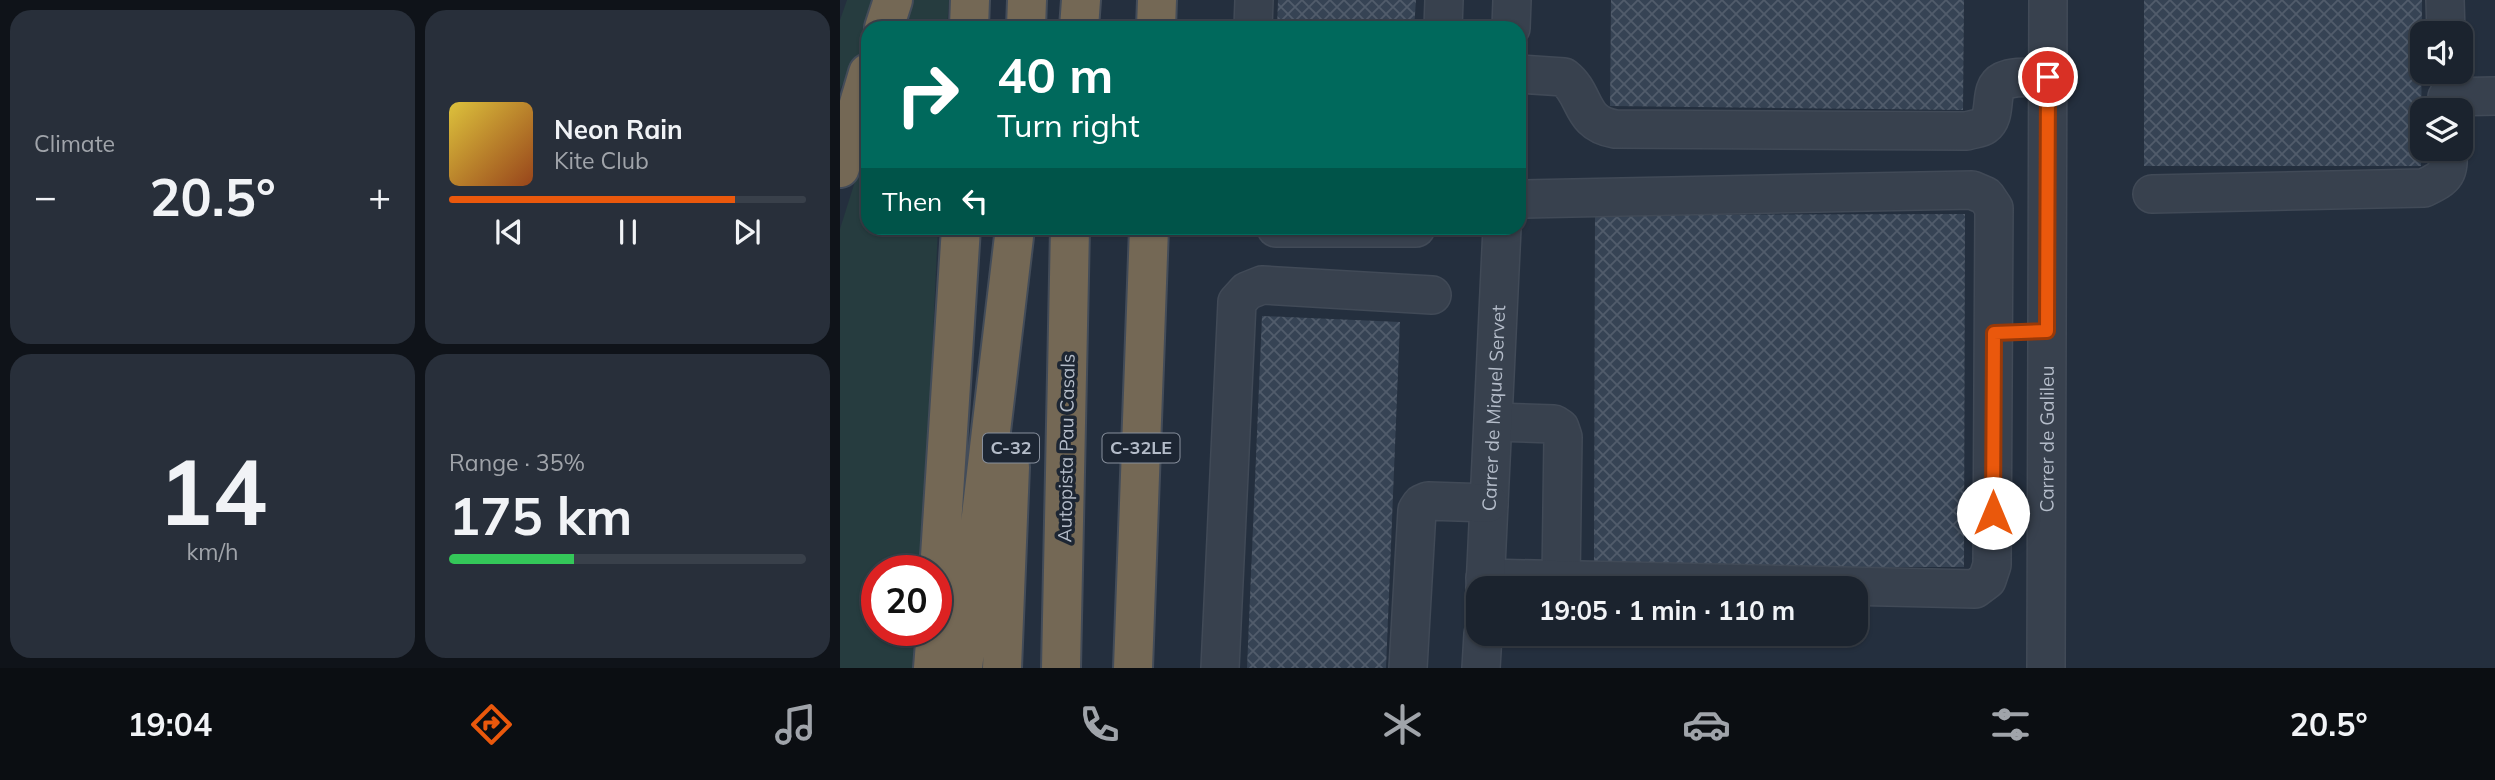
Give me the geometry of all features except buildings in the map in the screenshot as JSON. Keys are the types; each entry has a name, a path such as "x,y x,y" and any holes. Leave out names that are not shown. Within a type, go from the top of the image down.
{"highway":[{"path":"886,21 893,0"},
{"path":"969,21 970,0"},
{"path":"1026,21 1027,0"},
{"path":"1079,21 1080,0"},
{"path":"1156,21 1157,0"},
{"path":"840,168 861,97"},
{"path":"940,555 961,235"},
{"path":"963,668 1016,235"},
{"name":"C-32","path":"1002,668 1017,235"},
{"name":"Autopista Pau Casals","path":"1061,668 1070,235"},
{"name":"C-32LE","path":"1133,668 1149,235"},
{"path":"933,668 935,646"}],"street":[{"path":"1253,21 1254,0"},
{"path":"1443,21 1444,0"},
{"path":"1511,21 1512,0"},
{"name":"Carrer de Galileu","path":"2046,668 2048,0"},
{"path":"2445,0 2446,21"},
{"path":"1526,74 1564,77 1594,121 1603,127 1615,129 1968,131 1983,126 1991,116 1996,88 2002,81 2048,77"},
{"path":"2447,93 2495,96"},
{"path":"2152,194 2424,188 2440,180 2449,169 2449,161"},
{"path":"1526,199 1972,190 1986,196 1994,208 1993,565 1987,580 1975,589 1868,587"},
{"name":"Carrer de Miquel Servet","path":"1485,576 1502,235"},
{"path":"1220,668 1237,302 1247,291 1262,285 1432,296"},
{"path":"1994,333 2047,331"},
{"path":"1493,422 1554,424 1560,428 1563,437 1561,576"},
{"path":"1408,668 1417,510 1421,504 1428,501 1489,503"},
{"path":"1481,668 1482,646"}],"green space":[{"path":"847,0 876,0 870,21 861,21 860,54 840,89 840,20"},
{"path":"912,0 949,0 948,21 905,21"},
{"path":"861,162 861,235 938,235 923,555 861,555 861,646 919,646 918,668 840,668 840,229"}],"route":[{"path":"1993,513 1994,333 2047,331 2048,77"}]}
